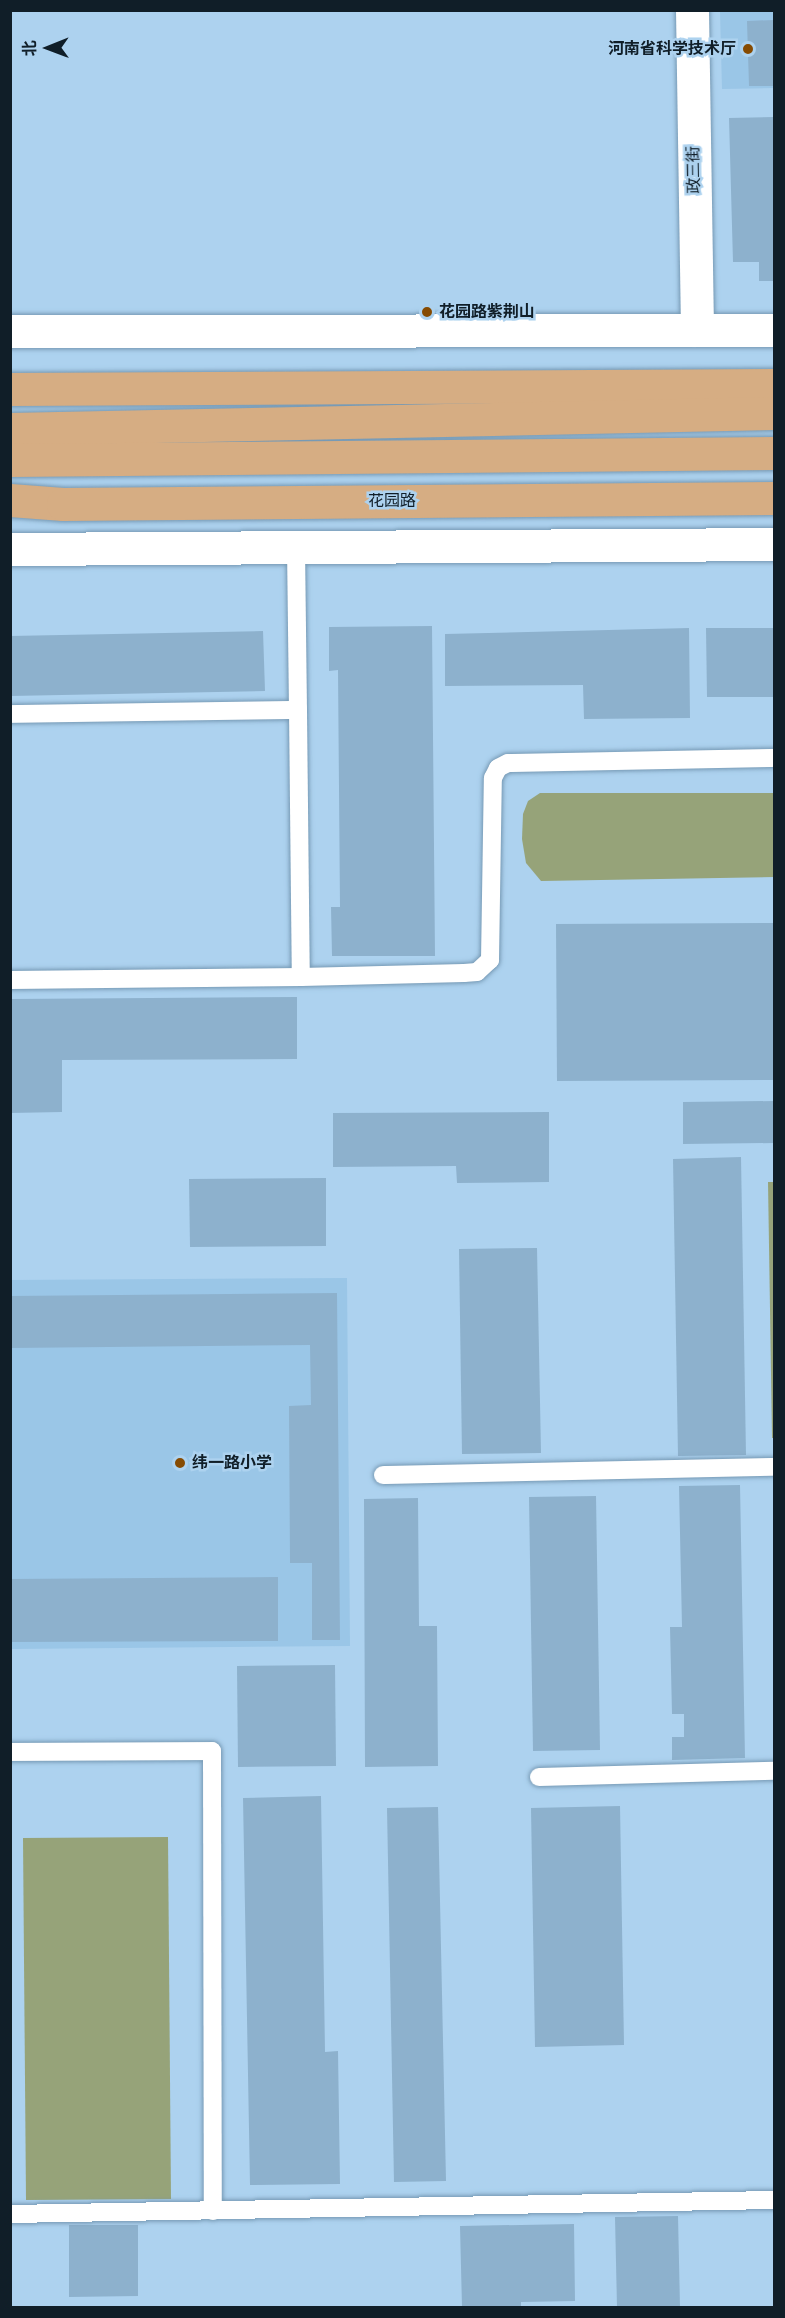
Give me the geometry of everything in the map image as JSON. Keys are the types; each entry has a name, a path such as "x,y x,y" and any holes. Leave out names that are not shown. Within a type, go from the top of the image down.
{"main road":[{"path":"10,389 774,385"},
{"path":"10,429 774,413"},
{"path":"10,460 774,453"},
{"name":"花园路","path":"10,500 63,504 774,498"}],"street":[{"name":"政三街","path":"692,10 697,330"},
{"path":"10,332 774,330"},
{"path":"10,549 774,544"}],"lane":[{"path":"296,547 301,977"},
{"path":"10,714 298,710"},
{"path":"10,980 301,977 477,972 490,960 493,778 498,768 508,763 774,758"},
{"path":"383,1475 774,1467"},
{"path":"10,1752 212,1751 213,2211"},
{"path":"539,1777 774,1771"},
{"path":"10,2214 774,2200"}],"shaded area":[{"name":"河南省科学技术厅","path":"720,11 774,11 774,88 722,89"},
{"name":"纬一路小学","path":"347,1278 350,1646 11,1649 10,1280"}],"green space":[{"path":"540,793 774,793 774,877 541,881 526,863 522,839 523,814 528,801"},
{"path":"768,1182 774,1182 774,1438 772,1438"},
{"path":"168,1837 171,2199 26,2200 23,1838"}],"building":[{"path":"774,20 774,86 749,86 747,21"},
{"path":"774,117 774,281 759,281 759,262 733,262 729,118"},
{"path":"432,626 435,956 332,956 331,907 340,907 338,670 329,671 329,627"},
{"path":"689,628 690,718 584,719 583,685 445,686 445,634"},
{"path":"706,628 774,628 774,697 707,697"},
{"path":"263,631 265,691 10,696 10,636"},
{"path":"774,923 774,1080 557,1081 556,924"},
{"path":"297,997 297,1059 62,1060 62,1112 10,1113 10,999"},
{"path":"774,1101 774,1143 683,1144 683,1102"},
{"path":"549,1112 549,1182 457,1183 456,1166 333,1167 333,1113"},
{"path":"741,1157 746,1455 678,1456 673,1159"},
{"path":"326,1178 326,1246 190,1247 189,1179"},
{"path":"537,1248 541,1453 462,1454 459,1249"},
{"path":"337,1293 340,1640 312,1640 312,1563 290,1563 289,1406 311,1405 310,1345 10,1348 10,1296"},
{"path":"740,1485 745,1758 672,1760 672,1737 684,1737 684,1714 672,1714 670,1627 682,1627 679,1486"},
{"path":"596,1496 600,1750 533,1751 529,1497"},
{"path":"418,1498 419,1626 437,1626 438,1766 365,1767 364,1499"},
{"path":"278,1577 278,1641 10,1642 10,1579"},
{"path":"335,1665 336,1766 238,1767 237,1666"},
{"path":"321,1796 325,2052 338,2051 340,2184 250,2185 243,1798"},
{"path":"620,1806 624,2045 535,2047 531,1808"},
{"path":"438,1807 446,2181 394,2182 387,1808"},
{"path":"678,2216 680,2307 617,2307 615,2217"},
{"path":"574,2224 575,2301 521,2302 521,2307 462,2307 460,2226"},
{"path":"69,2225 138,2225 138,2296 69,2297"}],"place":[{"name":"河南省科学技术厅","path":"748,49"},
{"name":"花园路紫荆山","path":"427,312"},
{"name":"纬一路小学","path":"180,1463"}]}
